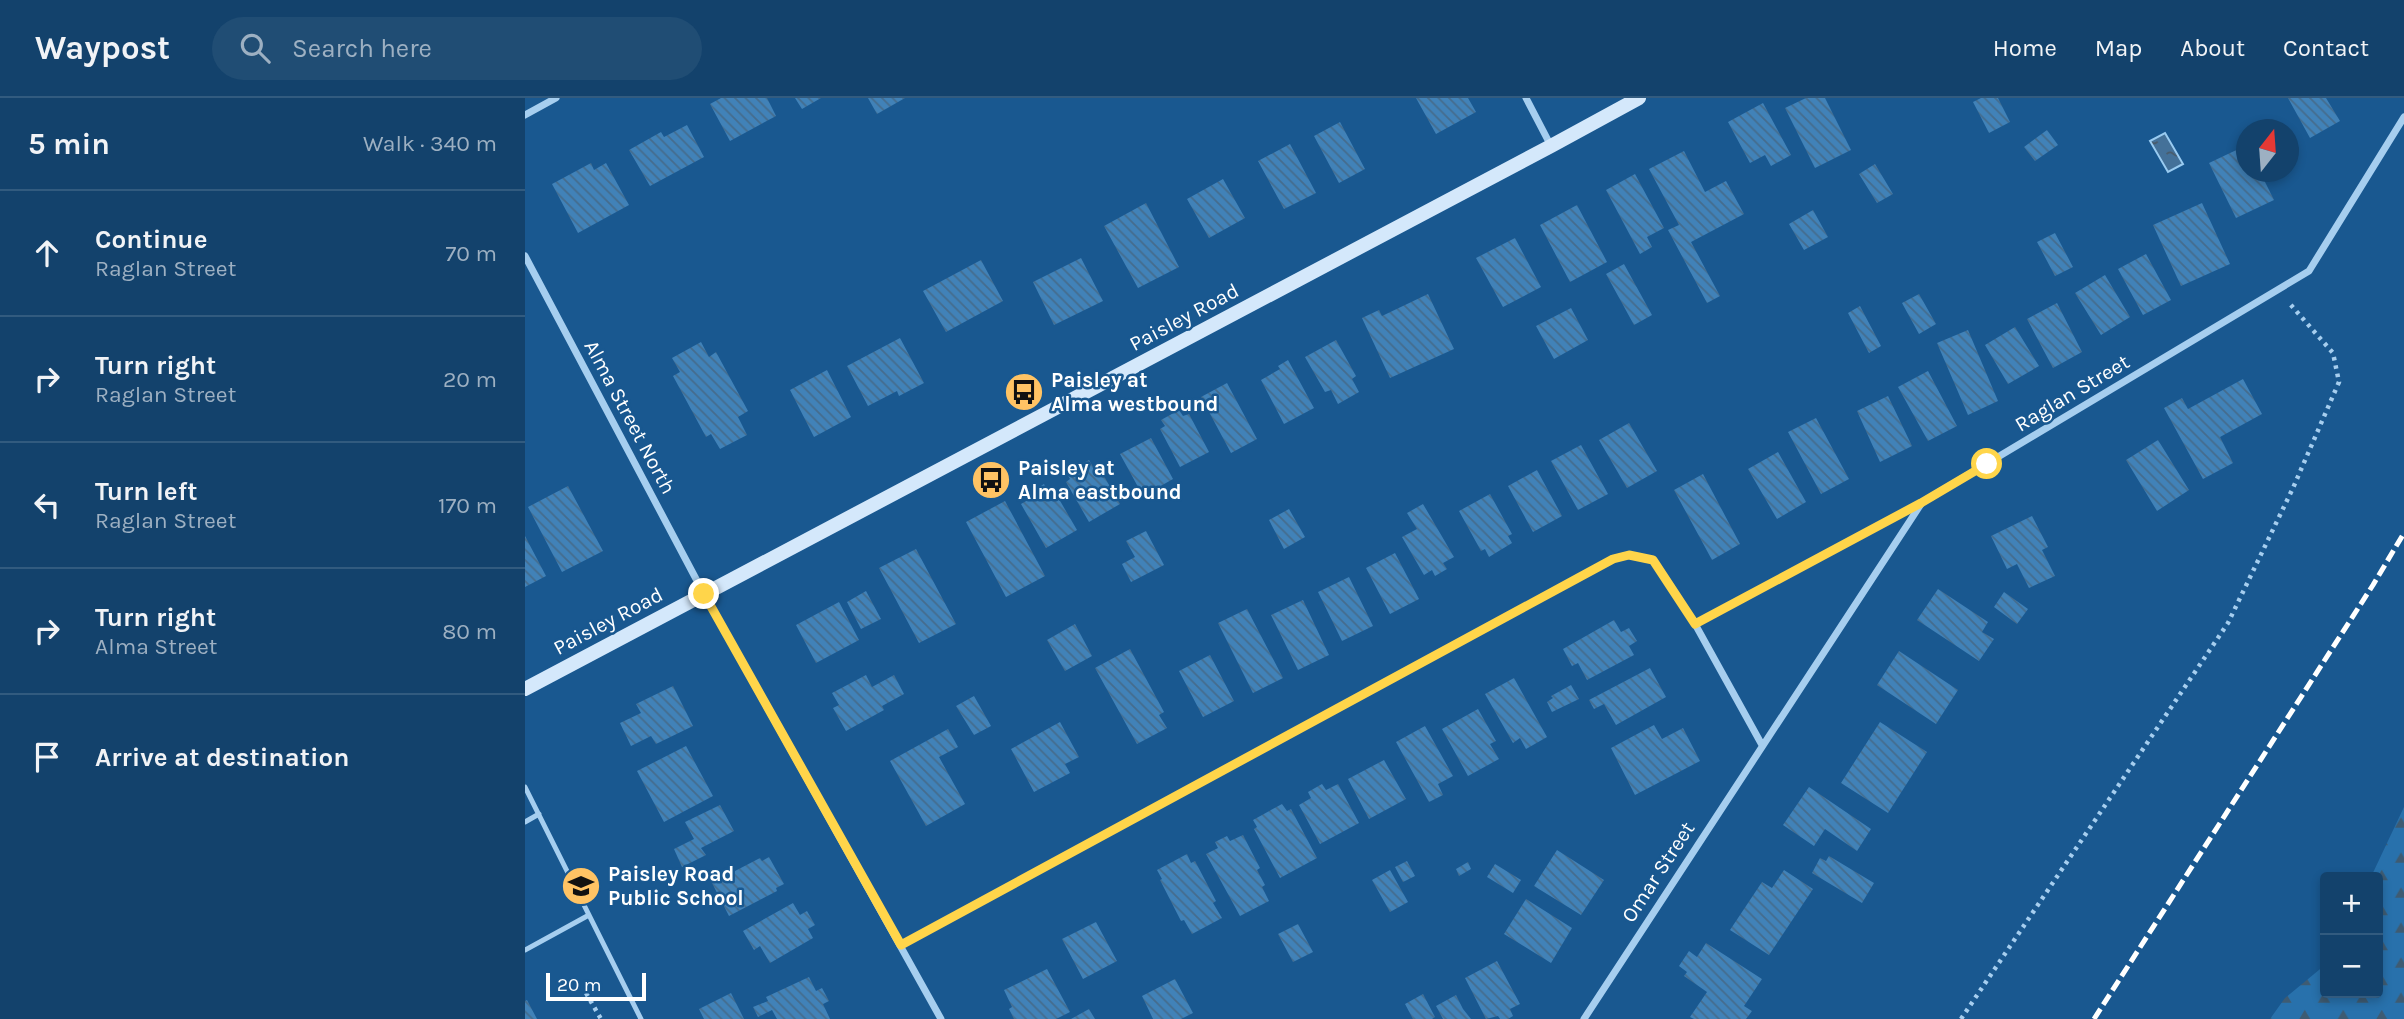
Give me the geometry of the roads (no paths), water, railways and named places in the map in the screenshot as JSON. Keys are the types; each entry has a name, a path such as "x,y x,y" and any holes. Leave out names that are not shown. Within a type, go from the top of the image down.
{"main road":[{"name":"Paisley Road","path":"525,688 1639,98"}],"street":[{"path":"525,115 556,98"},
{"path":"1526,98 1551,146"},
{"name":"Raglan Street","path":"1695,624 1921,503 2309,271 2404,117"},
{"name":"Alma Street North","path":"525,256 704,594 941,1019"},
{"name":"Omar Street","path":"1584,1019 1921,503"},
{"path":"901,945 1613,559 1629,555 1653,560 1695,624 1762,745"}],"lane":[{"path":"525,786 641,1019"},
{"path":"525,822 539,814"},
{"path":"525,950 589,915"}],"water":[{"path":"2165,133 2183,164 2168,172 2150,141"}],"railway":[{"path":"2094,1019 2404,533"}],"place":[{"name":"Paisley at Alma westbound","path":"1024,392"},
{"name":"Paisley at Alma eastbound","path":"991,480"},
{"name":"Paisley Road Public School","path":"581,886"}]}
